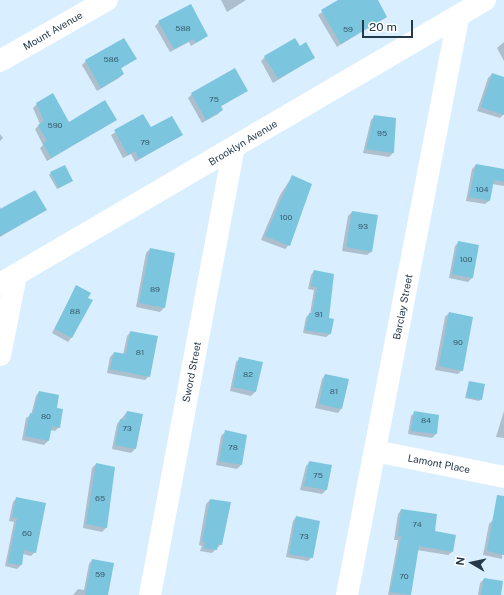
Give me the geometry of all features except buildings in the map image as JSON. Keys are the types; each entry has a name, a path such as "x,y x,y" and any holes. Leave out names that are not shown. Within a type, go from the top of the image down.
{"street":[{"name":"Mount Avenue","path":"0,61 107,0"},
{"name":"Brooklyn Avenue","path":"8,279 458,18 486,0"},
{"name":"Barclay Street","path":"347,595 458,18"},
{"name":"Sword Street","path":"150,595 234,148"},
{"path":"0,355 8,279"},
{"name":"Lamont Place","path":"374,451 504,477"}]}
